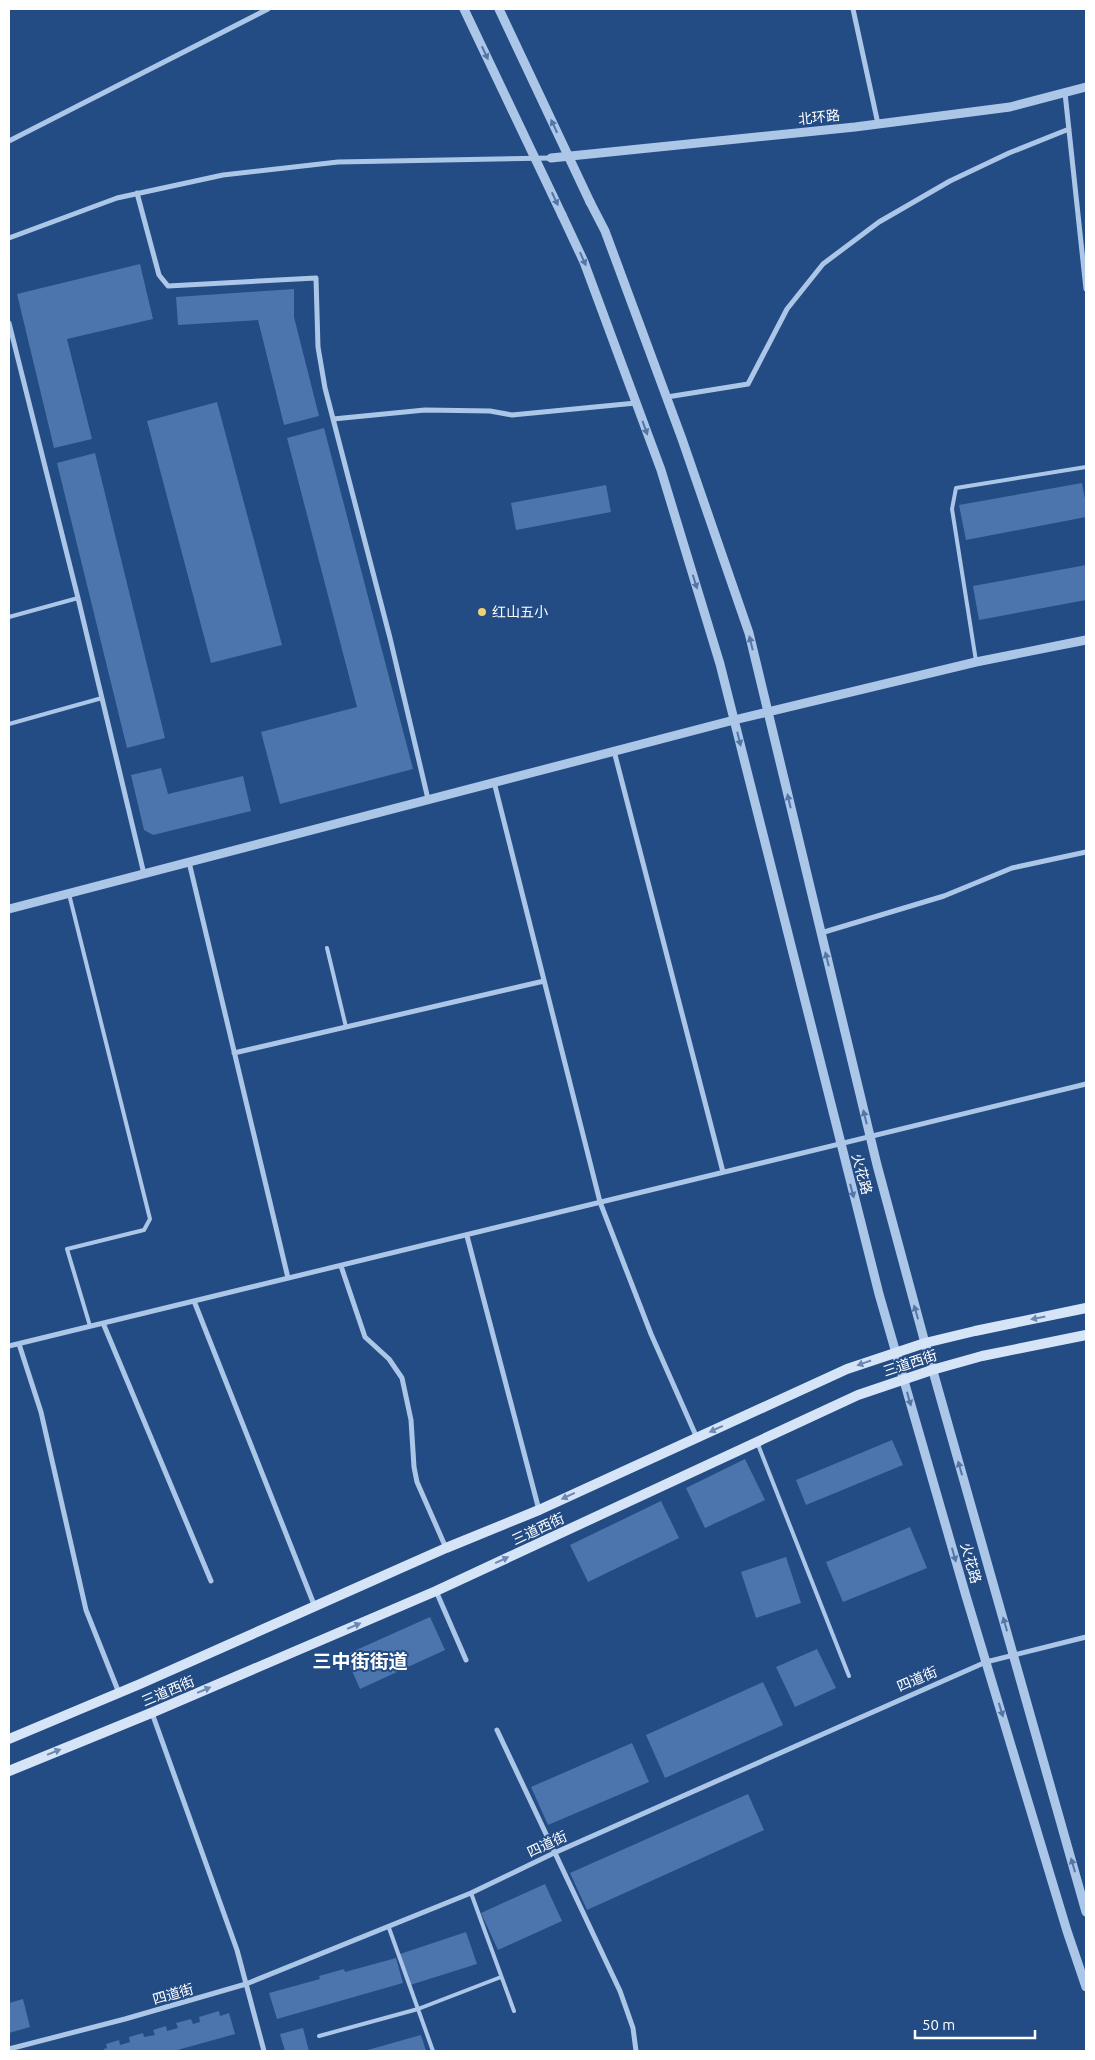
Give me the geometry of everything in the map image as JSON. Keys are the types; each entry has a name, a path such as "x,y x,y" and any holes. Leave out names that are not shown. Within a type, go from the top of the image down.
{"main road":[{"path":"9,1739 119,1693 446,1548 539,1510 847,1369 924,1343 1086,1308"},
{"name":"三道西街","path":"9,1770 152,1713 436,1591 858,1395 903,1379 982,1356 1086,1335"}],"street":[{"path":"9,141 268,9"},
{"name":"火花路","path":"464,9 584,262 664,479 720,664 840,1144 895,1352 986,1662 1067,1931 1086,1987"},
{"path":"498,9 605,231 749,633 870,1137 924,1343 1086,1912"},
{"path":"853,9 878,124"},
{"name":"北环路","path":"552,158 878,124 1010,107 1086,87"},
{"path":"1065,94 1086,289"},
{"path":"666,397 748,384 787,309 823,264 879,222 950,181 1010,153 1069,129"},
{"path":"9,238 117,198 222,175 338,162 552,158"},
{"path":"137,193 159,275 168,286 316,278 318,347 325,388 390,638 428,799"},
{"path":"9,323 78,598 144,874"},
{"path":"333,419 425,410 490,411 512,416 636,403"},
{"path":"9,909 734,720 976,662 1086,640"},
{"path":"614,751 723,1172"},
{"path":"494,782 600,1202 651,1334 697,1438"},
{"path":"821,933 944,896 1012,868 1086,852"},
{"path":"189,862 288,1278"},
{"path":"234,1053 544,981"},
{"path":"9,1346 1086,1084"},
{"path":"467,1236 539,1510"},
{"path":"341,1266 365,1336 389,1358 402,1378 411,1420 414,1467 417,1482 446,1548"},
{"path":"194,1301 315,1607"},
{"path":"103,1323 211,1581"},
{"path":"19,1344 41,1412 86,1610 119,1693"},
{"path":"436,1591 466,1660"},
{"name":"四道街","path":"9,2049 125,2020 246,1984 389,1928 471,1893 554,1853 986,1662 1086,1637"},
{"path":"152,1713 236,1950 264,2051"},
{"path":"497,1730 620,1991 633,2028 636,2051"}],"lane":[{"path":"976,662 952,509 956,488 1086,467"},
{"path":"9,617 78,598"},
{"path":"9,724 102,698"},
{"path":"69,894 150,1219 144,1230 67,1249 90,1326"},
{"path":"328,948 346,1027"},
{"path":"757,1442 849,1676"},
{"path":"471,1893 514,2011"},
{"path":"389,1928 433,2051"},
{"path":"319,2036 418,2009 501,1977"}],"building":[{"path":"140,264 153,319 67,339 92,439 54,448 17,294"},
{"path":"294,289 294,317 319,416 284,425 258,320 178,325 176,297"},
{"path":"217,402 282,645 211,663 147,421"},
{"path":"324,428 413,769 280,804 261,732 357,707 287,438"},
{"path":"95,453 165,738 127,748 57,463"},
{"path":"1082,483 1086,504 1086,517 966,540 959,505"},
{"path":"606,485 611,512 516,530 511,503"},
{"path":"1086,565 1086,600 979,620 973,586"},
{"path":"161,768 168,794 243,776 251,811 153,835 144,830 131,775"},
{"path":"892,1440 903,1465 806,1505 796,1480"},
{"path":"745,1459 765,1500 705,1528 686,1488"},
{"path":"661,1501 679,1538 588,1582 570,1545"},
{"path":"910,1527 927,1568 843,1602 826,1562"},
{"path":"786,1557 801,1603 756,1618 741,1572"},
{"path":"430,1617 445,1650 360,1689 345,1655"},
{"path":"817,1649 836,1688 795,1707 776,1667"},
{"path":"763,1682 783,1725 665,1778 646,1735"},
{"path":"632,1743 649,1782 548,1825 531,1787"},
{"path":"748,1794 764,1830 587,1910 570,1873"},
{"path":"545,1884 562,1921 498,1950 481,1913"},
{"path":"466,1932 477,1964 410,1985 400,1954"},
{"path":"396,1958 403,1983 277,2019 269,1993 320,1979 319,1976 344,1969 345,1972"},
{"path":"23,1999 30,2027 9,2033 9,2003"},
{"path":"219,2011 220,2016 229,2013 235,2034 174,2051 104,2051 107,2048 106,2044 119,2040 120,2045 130,2042 129,2037 143,2033 144,2037 155,2035 153,2030 166,2026 167,2031 178,2028 176,2023 191,2019 193,2024 200,2022 199,2017"},
{"path":"303,2028 309,2051 285,2051 280,2034"},
{"path":"421,2035 426,2051 364,2051"}],"place":[{"name":"红山五小","path":"482,612"}],"district":[{"name":"三中街街道","path":"360,1661"}]}
